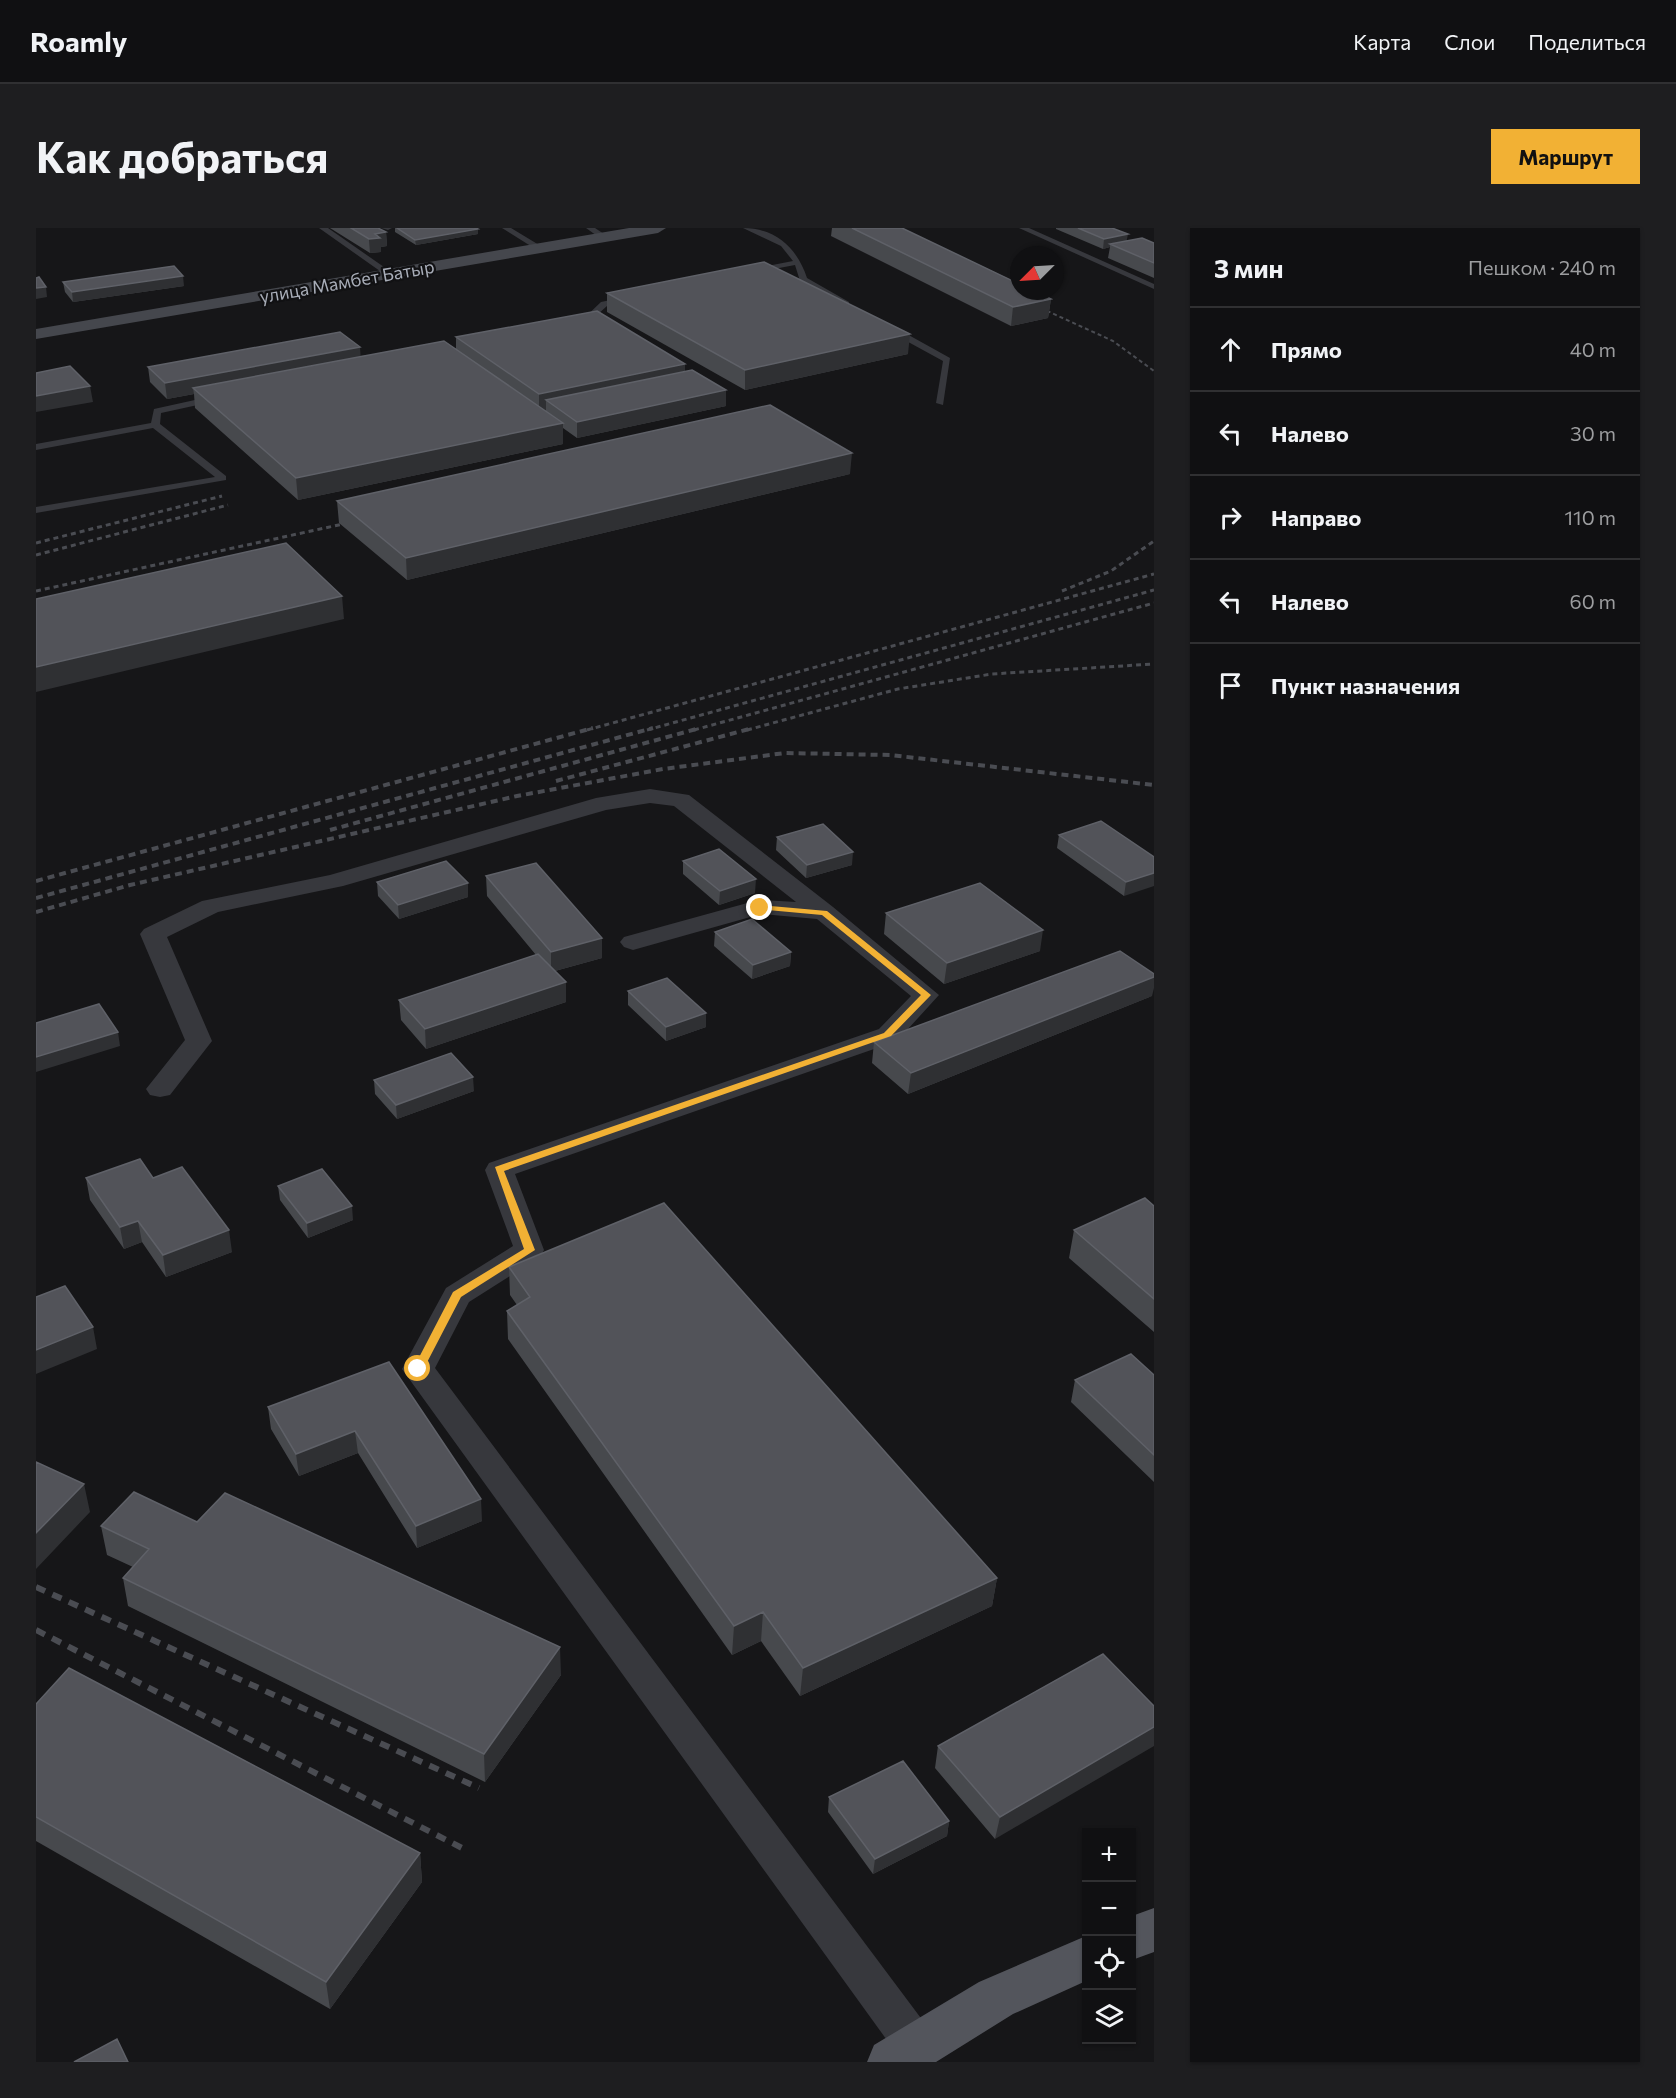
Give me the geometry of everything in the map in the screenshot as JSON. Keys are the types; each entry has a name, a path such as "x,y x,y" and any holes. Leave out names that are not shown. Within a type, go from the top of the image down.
{"main road":[{"name":"улица Мамбет Батыр","path":"36,334 540,248 596,232 658,228"},
{"path":"1136,1937 1154,1929"},
{"path":"904,2054 996,1998 1082,1960"}],"street":[{"path":"160,1089 199,1041 153,934 211,906 334,881 604,803 650,796 681,800 926,995 888,1035 499,1170 529,1250 456,1294 418,1369 904,2054"},
{"path":"633,942 760,908 824,912"}],"lane":[{"path":"323,228 390,274"},
{"path":"506,228 540,248"},
{"path":"747,228 787,245 799,262 803,279 855,308"},
{"path":"1023,228 1154,287"},
{"path":"741,274 799,262"},
{"path":"572,326 584,323 604,304 638,296"},
{"path":"886,326 947,360 940,403"},
{"path":"155,425 157,411 226,397"},
{"path":"36,447 155,425 223,478 36,510"}],"building":[{"path":"351,228 378,228 386,232 375,234 380,238 369,239"},
{"path":"397,228 476,228 478,229 415,240"},
{"path":"852,228 902,228 1010,280 1010,300 1046,300 1013,307"},
{"path":"1078,228 1112,228 1128,234 1104,239"},
{"path":"1142,238 1154,243 1154,263 1110,244"},
{"path":"764,262 910,334 745,370 607,293"},
{"path":"174,266 183,276 72,292 63,282"},
{"path":"39,277 46,287 36,288 36,278"},
{"path":"597,311 685,364 539,394 456,337"},
{"path":"340,332 360,347 165,383 148,367"},
{"path":"444,341 563,423 296,478 193,388"},
{"path":"70,366 90,386 36,396 36,373"},
{"path":"692,370 726,390 577,422 546,400"},
{"path":"770,405 852,453 406,558 337,501"},
{"path":"286,543 342,596 36,667 36,599"},
{"path":"1101,821 1154,857 1154,873 1126,882 1059,835"},
{"path":"823,824 853,852 807,865 777,837"},
{"path":"719,849 756,879 720,891 683,861"},
{"path":"446,861 468,883 398,905 377,882"},
{"path":"536,863 602,938 551,952 486,876"},
{"path":"980,883 1043,930 947,963 886,913"},
{"path":"752,919 791,952 753,965 715,932"},
{"path":"1120,951 1154,974 1154,977 911,1073 874,1042"},
{"path":"538,954 566,982 425,1029 399,1000"},
{"path":"667,978 706,1013 666,1027 628,991"},
{"path":"99,1004 118,1032 36,1057 36,1023"},
{"path":"451,1053 473,1077 396,1105 374,1080"},
{"path":"140,1159 153,1178 182,1167 229,1230 163,1255 138,1221 120,1227 86,1178"},
{"path":"322,1169 352,1206 307,1223 278,1186"},
{"path":"1145,1198 1154,1206 1154,1299 1074,1230"},
{"path":"664,1203 997,1578 803,1668 763,1612 734,1626 507,1311 530,1297 509,1267"},
{"path":"65,1286 93,1327 36,1350 36,1297"},
{"path":"1131,1354 1154,1375 1154,1455 1075,1380"},
{"path":"389,1362 481,1499 416,1526 355,1431 296,1454 268,1407"},
{"path":"36,1462 84,1484 36,1533"},
{"path":"134,1492 197,1522 225,1493 560,1647 484,1754 123,1578 149,1549 101,1526"},
{"path":"1103,1654 1154,1706 1154,1727 1000,1817 938,1746"},
{"path":"69,1668 420,1853 326,1982 36,1817 36,1704"},
{"path":"903,1761 949,1821 875,1859 829,1797"},
{"path":"117,2039 128,2062 74,2062"}],"railway":[{"path":"1034,305 1113,341 1154,371"},
{"path":"36,543 222,496"},
{"path":"36,555 228,505"},
{"path":"36,591 357,521"},
{"path":"1062,591 1111,571 1154,541"},
{"path":"587,730 1154,574"},
{"path":"647,730 1154,590"},
{"path":"694,730 1154,603"},
{"path":"747,730 898,689 992,674 1154,664"},
{"path":"36,881 593,728"},
{"path":"36,898 653,728"},
{"path":"330,830 700,728"},
{"path":"556,781 753,728"},
{"path":"36,912 130,885 517,796 663,769 785,753 890,755 1154,785"},
{"path":"36,1587 479,1788"},
{"path":"36,1630 462,1848"}],"route":[{"path":"418,1369 456,1294 529,1250 499,1170 888,1035 926,995 824,912 760,908"}]}
